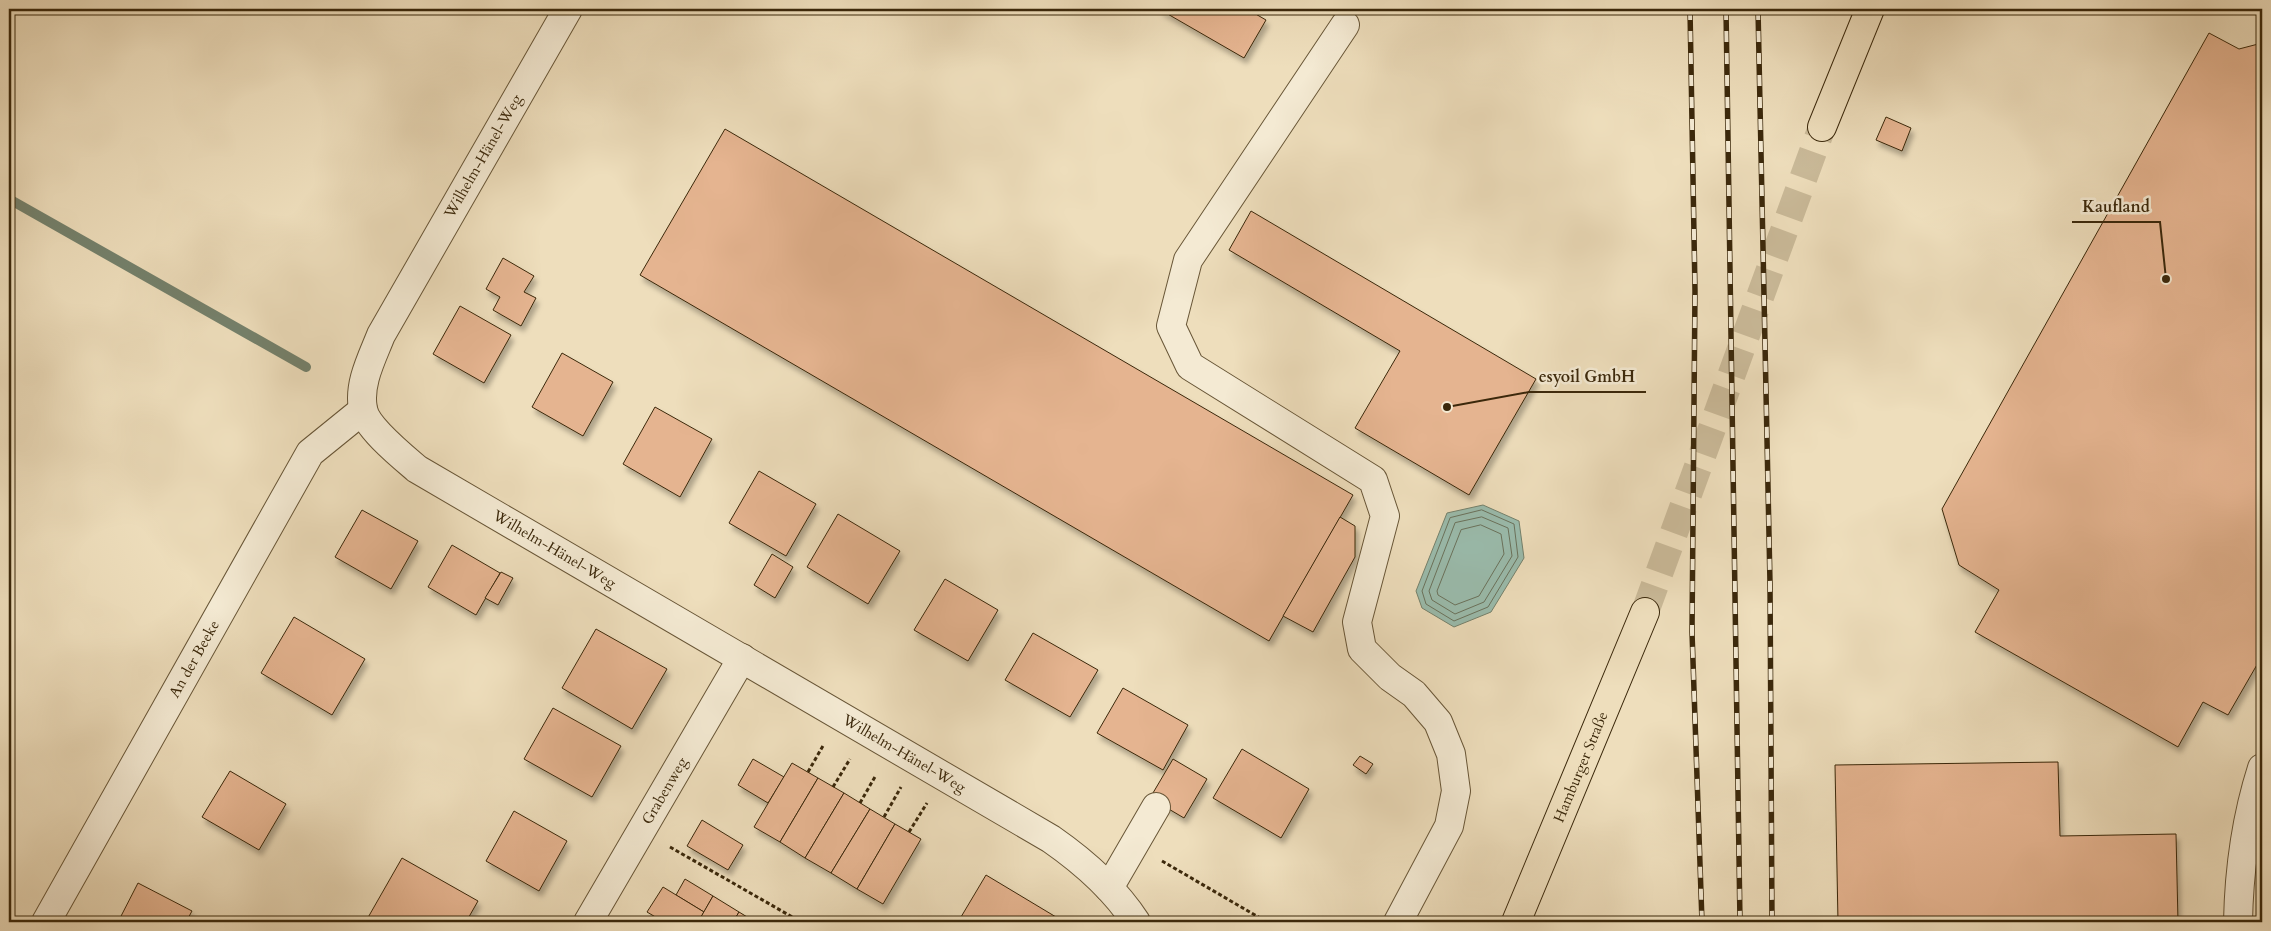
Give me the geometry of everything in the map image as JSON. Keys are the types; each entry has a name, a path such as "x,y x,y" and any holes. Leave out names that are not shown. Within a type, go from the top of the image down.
{"main road":[{"path":"1822,127 1870,9"},
{"name":"Hamburger Straße","path":"1516,922 1645,612"}],"street":[{"name":"Wilhelm-Hänel-Weg","path":"568,9 381,335 365,377 363,410 385,442 417,469 1051,839 1080,859 1109,888 1136,922"},
{"path":"1345,25 1188,260 1171,326 1190,366 1373,480 1385,516 1357,622 1362,649 1390,677 1414,694 1438,722 1451,754 1456,791 1449,826 1398,922"},
{"name":"An der Beeke","path":"46,922 310,453 363,410"},
{"name":"Grabenweg","path":"588,922 742,658"},
{"path":"2238,922 2247,826 2262,768"},
{"path":"1109,888 1156,807"}],"path":[{"path":"642,830 800,922"},
{"path":"1134,844 1267,922"}],"water":[{"path":"1483,505 1519,521 1524,558 1491,612 1454,627 1422,608 1416,591 1447,513"}],"building":[{"path":"1159,9 1247,9 1266,20 1244,58"},
{"path":"2209,33 2239,49 2262,43 2262,656 2228,715 2203,702 2178,747 1975,632 1999,590 1959,565 1942,509"},
{"path":"1886,117 1911,128 1902,151 1876,140"},
{"path":"725,129 1353,495 1269,641 640,275"},
{"path":"1251,211 1536,379 1469,495 1355,428 1400,351 1229,250"},
{"path":"503,258 534,276 524,292 536,298 521,326 493,310 500,297 486,289"},
{"path":"460,306 511,335 484,383 433,354"},
{"path":"562,353 613,382 583,436 532,407"},
{"path":"655,407 712,439 680,497 623,464"},
{"path":"759,471 816,504 786,556 729,523"},
{"path":"362,510 418,541 391,589 335,557"},
{"path":"838,514 900,551 868,604 807,567"},
{"path":"1340,517 1355,526 1355,557 1313,632 1283,616"},
{"path":"452,545 500,573 476,615 428,587"},
{"path":"772,554 793,567 775,598 754,585"},
{"path":"501,572 513,578 498,605 485,598"},
{"path":"945,579 998,610 968,661 914,630"},
{"path":"294,617 365,659 332,715 261,673"},
{"path":"596,629 667,669 632,729 562,688"},
{"path":"1033,633 1098,670 1070,717 1005,680"},
{"path":"1123,688 1188,725 1163,770 1097,733"},
{"path":"553,708 621,746 592,797 524,759"},
{"path":"1242,749 1309,789 1281,838 1213,798"},
{"path":"1360,756 1373,764 1366,774 1353,765"},
{"path":"753,759 784,777 768,803 738,785"},
{"path":"1173,759 1207,779 1184,818 1150,798"},
{"path":"2058,762 2060,836 2176,834 2178,922 1838,922 1835,765"},
{"path":"792,763 818,778 780,842 754,827"},
{"path":"230,771 286,804 259,850 202,817"},
{"path":"818,778 844,793 805,858 780,842"},
{"path":"844,793 870,809 831,873 805,858"},
{"path":"870,809 895,824 857,889 831,873"},
{"path":"514,811 567,841 539,891 486,861"},
{"path":"702,820 743,845 728,870 687,846"},
{"path":"895,824 921,839 883,904 857,889"},
{"path":"402,858 478,901 466,922 366,921"},
{"path":"986,875 1056,917 1053,922 958,922"},
{"path":"685,879 713,896 704,912 676,895"},
{"path":"138,883 192,911 186,922 118,922"},
{"path":"663,887 704,912 698,922 664,922 647,912"},
{"path":"713,896 739,912 733,922 698,922"},
{"path":"739,912 752,920 757,922 733,922"}],"waterway":[{"path":"9,199 306,367"}],"tunnel":[{"path":"1645,612 1822,127"}],"railway":[{"path":"1690,9 1695,291 1692,632 1702,922"},
{"path":"1726,9 1740,922"},
{"path":"1758,9 1770,583 1772,922"}],"place":[{"name":"Kaufland","path":"2166,279"},
{"name":"esyoil GmbH","path":"1447,407"}]}
